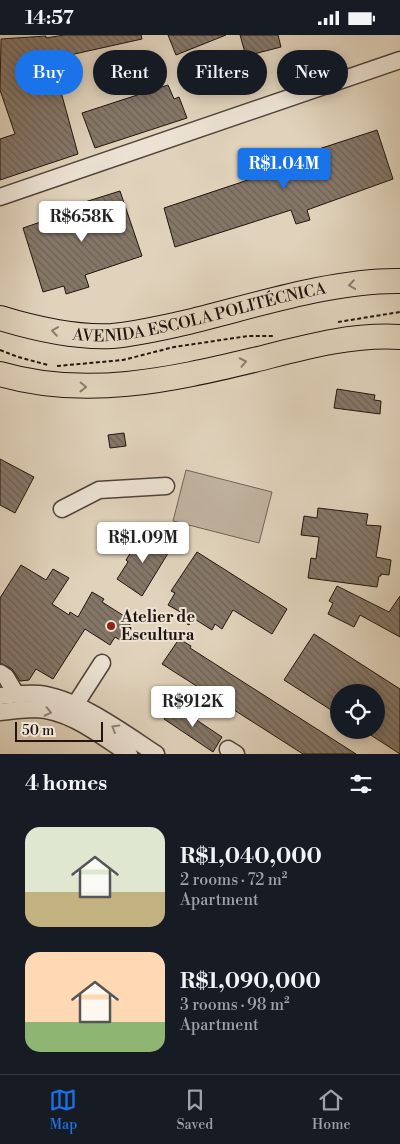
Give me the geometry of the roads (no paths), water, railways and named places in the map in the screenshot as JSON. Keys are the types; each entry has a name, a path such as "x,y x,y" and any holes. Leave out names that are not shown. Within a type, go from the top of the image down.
{"highway":[{"name":"AVENIDA ESCOLA POLITÉCNICA","path":"0,318 49,331 112,336 166,327 306,293 355,284 400,281"},
{"path":"0,374 23,380 69,386 103,387 144,383 318,344 359,338 400,337"}],"street":[{"path":"0,197 400,60"},
{"path":"62,509 99,490 166,486"},
{"path":"75,705 102,663"},
{"path":"0,673 6,677 8,695 40,694 62,699 156,754"},
{"path":"0,712 36,709 57,714 80,723 129,754"}],"place":[{"name":"Atelier de Escultura","path":"111,626"}]}
